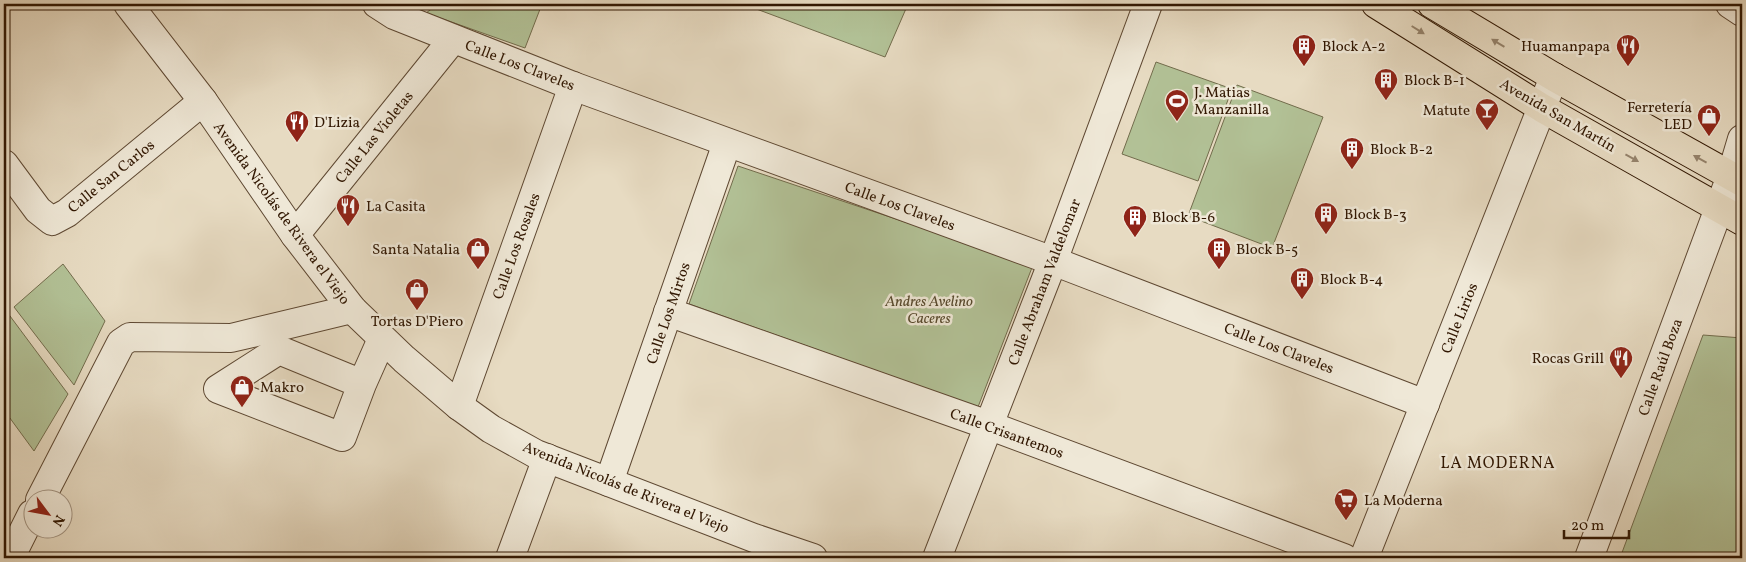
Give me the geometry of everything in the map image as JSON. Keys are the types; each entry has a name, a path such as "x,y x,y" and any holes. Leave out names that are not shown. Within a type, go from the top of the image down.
{"main road":[{"name":"Avenida San Martín","path":"1376,4 1542,108 1742,221"},
{"name":"Avenida San Martín","path":"1432,4 1554,78 1737,179"}],"street":[{"name":"Avenida Nicolás de Rivera el Viejo","path":"128,4 202,101 295,235 352,309 382,339 458,406 491,429 547,458 609,482 751,548 813,558"},
{"name":"Calle Los Claveles","path":"377,4 394,15 573,86 1053,261 1425,404"},
{"name":"Calle Abraham Valdelomar","path":"937,558 1053,261 1148,4"},
{"path":"1730,4 1742,12"},
{"name":"Calle Las Violetas","path":"295,235 453,39"},
{"name":"Calle Lirios","path":"1364,558 1554,78"},
{"name":"Calle Los Rosales","path":"458,406 573,86"},
{"name":"Calle San Carlos","path":"4,164 38,210 52,221 67,213 202,101"},
{"name":"Calle Raúl Boza","path":"1589,558 1719,208 1737,179 1742,139"},
{"name":"Calle Los Mirtos","path":"609,482 727,143"},
{"path":"45,490 121,343 130,336 231,338 352,309"},
{"name":"Calle Crisantemos","path":"668,312 988,425 1344,558"},
{"path":"362,384 279,350 218,389 342,437 362,384 382,339"},
{"path":"510,558 547,458"},
{"path":"11,556 22,534"}],"green space":[{"path":"438,4 542,4 525,48 426,13"},
{"path":"743,4 908,4 885,57"},
{"name":"J. Matias Manzanilla","path":"1156,62 1232,89 1198,181 1122,154"},
{"name":"J. Matias Manzanilla","path":"1237,85 1323,117 1272,248 1188,216"},
{"name":"Andres Avelino Caceres","path":"738,166 1033,265 978,407 689,304"},
{"path":"63,264 105,321 74,385 14,307"},
{"path":"7,312 68,394 34,451 4,410 4,315"},
{"path":"1703,335 1742,338 1742,558 1620,558"}],"place":[{"name":"Block A-2","path":"1304,67"},
{"name":"Huamanpapa","path":"1628,67"},
{"name":"Block B-1","path":"1386,101"},
{"name":"J. Matias Manzanilla","path":"1177,122"},
{"name":"Matute","path":"1487,131"},
{"name":"Ferretería LED","path":"1709,137"},
{"name":"D'Lizia","path":"297,143"},
{"name":"Block B-2","path":"1352,170"},
{"name":"La Casita","path":"348,227"},
{"name":"Block B-3","path":"1326,235"},
{"name":"Block B-6","path":"1135,238"},
{"name":"Santa Natalia","path":"478,270"},
{"name":"Block B-5","path":"1219,270"},
{"name":"Block B-4","path":"1302,300"},
{"name":"Tortas D'Piero","path":"417,311"},
{"name":"Rocas Grill","path":"1621,379"},
{"name":"Makro","path":"242,408"},
{"name":"La Moderna","path":"1346,521"}],"district":[{"name":"LA MODERNA","path":"1498,462"}]}
